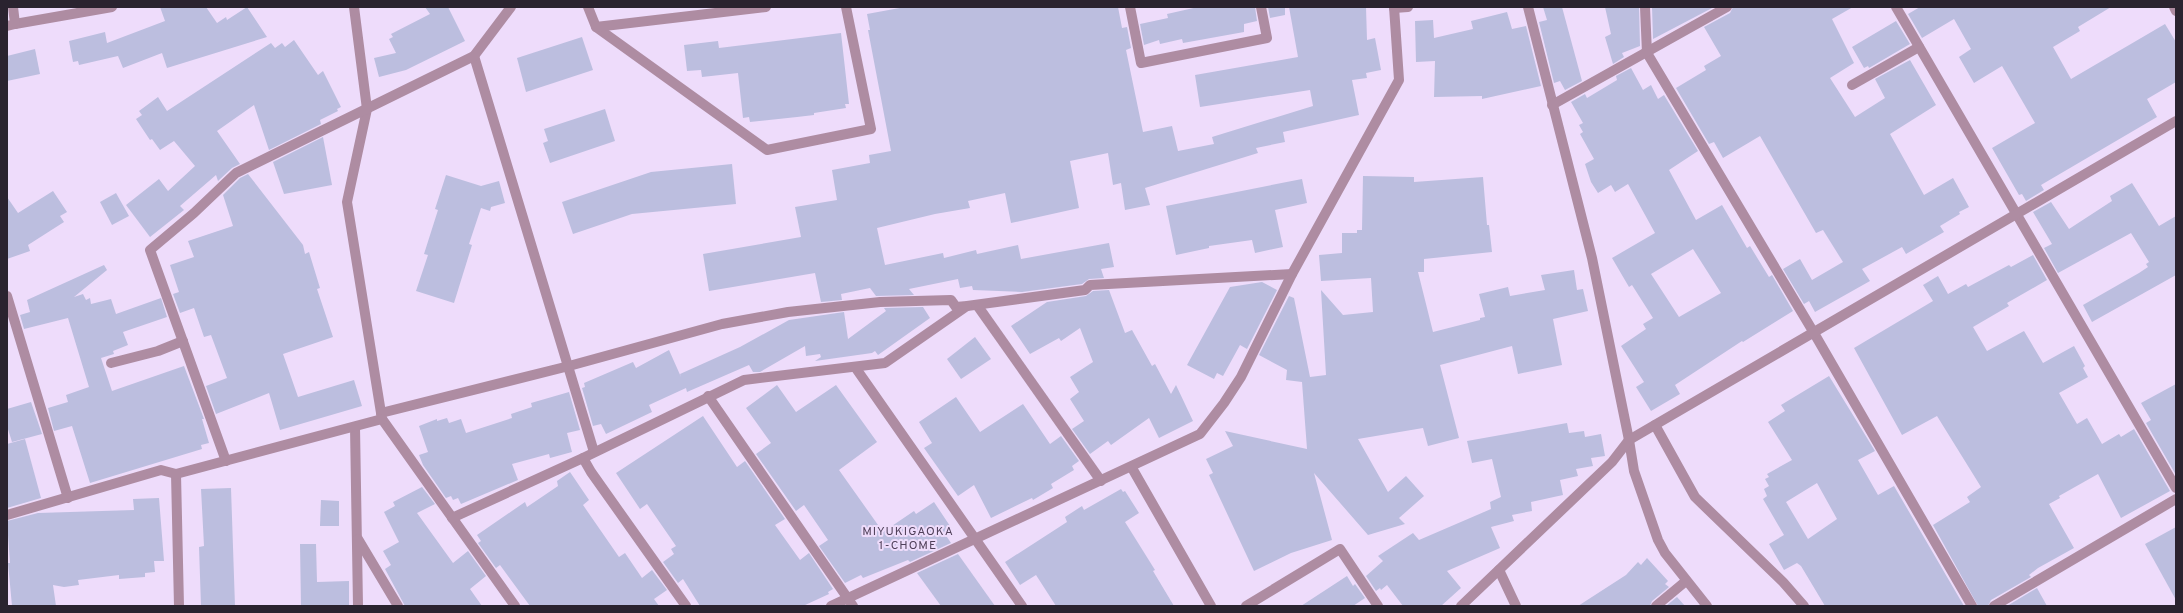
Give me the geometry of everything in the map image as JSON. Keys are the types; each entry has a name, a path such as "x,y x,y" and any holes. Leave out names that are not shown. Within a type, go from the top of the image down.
{"street":[{"path":"13,7 11,25 112,7"},
{"path":"354,7 367,109 347,202 382,416 514,606"},
{"path":"226,461 150,250 194,213 236,173 474,56 511,7"},
{"path":"588,7 596,27 768,150 871,129 846,7"},
{"path":"596,27 766,7"},
{"path":"1130,7 1141,63 1267,38 1261,7"},
{"path":"831,606 850,602 975,539 1132,468 1200,434 1224,403 1241,377 1292,274 1399,80 1394,8 1408,7"},
{"path":"1528,7 1592,258 1634,471 1658,540 1686,581 1707,606"},
{"path":"1645,7 1647,53 1814,333 1972,606"},
{"path":"1552,105 1727,7"},
{"path":"1896,7 2176,488"},
{"path":"2174,7 2176,11"},
{"path":"1852,85 1919,47"},
{"path":"474,56 594,452"},
{"path":"1462,606 1612,462 1629,440 2176,121"},
{"path":"7,515 161,470 176,474 355,427 382,416 722,324 788,312 880,302 951,300 956,307 972,306 1085,290 1090,284 1292,274"},
{"path":"7,296 68,498"},
{"path":"452,518 584,458 708,396 744,380 885,363 972,306"},
{"path":"972,306 1101,481"},
{"path":"111,363 158,351 182,340"},
{"path":"855,367 1022,606"},
{"path":"708,396 850,602"},
{"path":"1656,425 1695,497 1783,582 1804,606"},
{"path":"355,427 358,606"},
{"path":"584,458 591,472 686,606"},
{"path":"1132,468 1211,606"},
{"path":"176,474 179,606"},
{"path":"1994,606 2176,499"},
{"path":"358,539 398,606"},
{"path":"1246,606 1340,549 1378,606"},
{"path":"1499,570 1516,606"},
{"path":"1656,606 1686,581"}],"building":[{"path":"160,7 206,7 217,23 226,17 227,20 247,7 267,37 167,68 162,53 123,68 118,56 79,65 78,61 73,62 69,41 105,32 107,43 165,21"},
{"path":"425,7 448,7 465,41 406,70 379,77 374,58 396,53 389,39 393,37 391,34 430,14"},
{"path":"905,7 1118,7 1122,28 1127,27 1131,48 1126,50 1143,132 1172,126 1178,151 1214,144 1212,137 1313,106 1310,90 1200,107 1195,75 1298,57 1289,7 1366,7 1367,40 1375,38 1381,70 1366,73 1367,78 1352,80 1359,115 1283,132 1285,142 1256,148 1258,153 1145,188 1150,205 1125,210 1121,183 1113,185 1108,153 1070,161 1079,208 1011,223 1005,193 968,201 970,208 935,214 877,228 885,265 943,253 944,258 976,250 977,254 1018,245 1021,259 1109,243 1114,267 1101,269 1104,278 1089,279 1082,284 1022,292 973,290 972,286 960,288 958,279 909,289 914,295 876,296 870,288 841,294 842,300 821,302 815,273 709,291 703,254 801,237 795,207 837,200 832,170 870,163 869,155 891,151 868,30 870,30 867,14"},
{"path":"1198,7 1255,7 1257,21 1244,24 1244,32 1183,43 1182,39 1160,44 1159,40 1144,45 1140,24 1168,18 1167,14"},
{"path":"1268,7 1285,7 1285,15 1270,18"},
{"path":"1543,7 1562,7 1582,81 1565,90 1560,81 1554,83 1539,22 1547,20"},
{"path":"1605,7 1639,7 1640,46 1622,53 1624,57 1613,64 1605,37 1611,34"},
{"path":"1652,7 1714,7 1653,39"},
{"path":"1733,7 1853,7 1832,19 1854,63 1830,78 1855,117 1885,98 1875,79 1910,60 1936,105 1890,134 1924,195 1953,178 1969,207 1959,212 1960,214 1940,226 1944,232 1906,254 1902,247 1862,269 1870,281 1815,312 1809,301 1804,304 1783,269 1800,259 1812,280 1843,262 1823,230 1816,233 1760,136 1723,158 1714,142 1709,144 1676,88 1706,70 1704,66 1721,56 1704,27 1730,13"},
{"path":"1920,7 2111,7 2078,27 2080,31 2053,47 2071,79 2165,24 2176,42 2176,82 2147,99 2157,117 2041,185 2044,190 2026,201 2022,194 2019,195 1992,148 2035,123 2002,66 1974,83 1959,57 1971,49 1954,19 1922,38 1908,14"},
{"path":"1507,12 1512,29 1526,26 1541,86 1482,99 1482,96 1434,97 1435,61 1416,62 1415,21 1433,20 1434,38 1473,29 1471,21"},
{"path":"1896,21 1910,44 1869,68 1868,66 1864,68 1852,47"},
{"path":"841,33 849,104 845,104 846,108 814,113 814,115 750,122 749,117 743,118 738,73 702,77 701,70 687,71 684,45 718,41 719,48"},
{"path":"582,37 593,70 526,92 517,58"},
{"path":"294,40 318,75 323,71 341,107 337,109 338,111 320,120 321,124 269,150 254,105 217,131 240,164 232,168 218,181 216,175 180,206 184,210 150,237 126,205 159,179 168,191 195,166 174,141 160,150 152,139 150,140 136,119 142,115 139,111 158,97 167,111 271,43 275,48 282,43 285,47"},
{"path":"35,49 40,74 7,81 7,56"},
{"path":"1631,68 1643,90 1651,85 1658,99 1664,95 1698,151 1669,170 1696,220 1722,205 1747,248 1750,246 1769,277 1772,275 1793,311 1743,342 1742,341 1675,385 1680,394 1651,411 1636,387 1644,382 1621,346 1646,329 1643,324 1653,318 1632,285 1629,287 1612,258 1655,233 1628,184 1615,192 1611,185 1598,193 1591,182 1585,164 1594,159 1580,134 1583,132 1579,125 1583,123 1571,102 1585,94 1587,98 1617,80 1616,76","holes":["1693,249 1721,293 1679,317 1651,274"]},
{"path":"605,109 615,141 550,163 543,143 548,141 544,129"},
{"path":"323,137 332,185 284,194 273,162"},
{"path":"732,164 736,204 632,214 573,234 562,202 651,172"},
{"path":"248,174 303,245 305,254 309,252 320,288 317,289 333,337 283,354 298,397 354,380 362,406 280,430 269,393 216,414 206,386 227,378 211,335 204,337 194,308 180,313 173,294 179,292 170,265 194,257 188,241 233,226 223,195 240,178"},
{"path":"446,175 481,186 499,181 505,203 491,207 490,211 481,208 469,244 472,245 454,303 416,291 428,255 424,254 438,210 435,209"},
{"path":"1363,176 1414,177 1414,182 1483,177 1487,225 1489,225 1492,252 1424,259 1424,272 1418,272 1433,332 1480,320 1480,318 1485,317 1479,294 1508,287 1510,296 1545,290 1541,275 1574,270 1577,290 1583,289 1588,311 1553,319 1562,365 1518,374 1512,346 1440,365 1459,438 1428,446 1423,428 1358,439 1388,492 1406,476 1424,496 1399,518 1405,524 1368,535 1314,473 1332,540 1291,553 1254,571 1209,475 1213,473 1206,459 1233,446 1225,431 1307,449 1302,382 1286,380 1287,370 1259,355 1289,296 1294,298 1310,377 1326,375 1321,290 1343,315 1373,312 1371,278 1321,281 1319,255 1342,253 1342,233 1357,233 1357,230 1362,230"},
{"path":"1302,179 1307,203 1275,210 1283,247 1255,253 1252,240 1209,246 1209,248 1176,255 1166,206"},
{"path":"2132,183 2159,226 2176,216 2176,275 2092,322 2083,305 2139,273 2148,267 2146,264 2149,262 2131,233 2058,273 2044,248 2052,244 2033,212 2051,202 2069,229 2112,201 2110,196"},
{"path":"53,191 67,212 60,216 64,222 28,245 30,251 7,259 7,197 18,213"},
{"path":"116,193 129,216 112,225 100,202"},
{"path":"2033,255 2047,280 2007,303 2009,306 1973,327 1987,351 2024,331 2043,363 2074,346 2085,366 2083,368 2088,377 2059,393 2077,424 2087,418 2102,444 2119,434 2121,437 2134,429 2170,491 2121,518 2098,474 2059,496 2060,498 2049,504 2074,548 2038,568 2029,575 2031,577 1991,600 1988,606 1978,606 1933,525 1970,502 1967,497 1981,487 1937,416 1902,435 1854,348 1933,301 1923,285 1938,276 1948,294 1966,284 1968,287 2009,265 2011,267"},
{"path":"104,265 107,270 74,297 83,294 86,300 90,298 91,304 111,299 116,314 161,298 167,317 123,332 128,345 113,351 114,354 101,358 112,391 184,366 204,419 202,419 209,443 201,445 202,449 90,483 72,426 54,431 48,408 68,402 66,395 89,387 68,318 24,329 20,315 30,312 27,300"},
{"path":"1262,282 1277,290 1247,349 1240,345 1223,376 1217,373 1214,379 1187,365 1230,287"},
{"path":"1109,290 1125,333 1132,330 1152,366 1155,364 1171,394 1176,385 1193,421 1159,438 1149,418 1111,445 1108,441 1090,454 1072,429 1084,421 1070,399 1079,392 1070,377 1093,362 1080,328 1061,341 1059,338 1030,354 1011,326 1047,302 1086,296 1093,291"},
{"path":"923,307 930,318 878,355 875,351 872,353 815,361 821,357 820,354 806,356 805,346 760,372 753,372 749,365 687,392 686,388 649,405 652,412 606,434 601,424 593,426 582,388 585,387 584,383 633,362 636,368 669,350 681,377 680,374 740,347 789,320 844,312 848,339 886,311 884,308"},
{"path":"975,337 991,359 961,379 947,359"},
{"path":"1829,376 1875,451 1858,460 1878,495 1894,486 1964,606 1825,606 1801,566 1797,563 1784,570 1769,544 1784,535 1763,499 1767,496 1764,489 1769,486 1765,479 1769,477 1767,474 1792,460 1768,422 1785,411 1781,405","holes":["1817,483 1837,519 1808,539 1786,502"]},
{"path":"2176,384 2176,475 2146,423 2151,420 2141,403"},
{"path":"777,385 796,412 836,385 877,442 839,470 883,532 914,511 916,514 934,502 952,529 945,534 951,543 910,562 908,560 863,578 861,575 845,583 819,546 828,540 804,505 796,511 756,454 771,443 746,408"},
{"path":"569,392 580,430 567,433 572,452 550,458 549,454 512,464 518,480 461,504 458,498 453,500 451,496 446,498 423,465 419,455 428,452 419,426 437,419 437,421 447,418 449,423 461,419 466,433 512,418 511,414 532,407 531,403"},
{"path":"956,397 980,432 1023,404 1050,444 1061,436 1079,461 1072,466 1074,470 1051,484 1053,488 1033,500 1032,498 991,518 974,485 958,496 924,448 932,443 919,422"},
{"path":"31,402 42,434 12,442 7,426 7,409"},
{"path":"703,416 737,467 745,461 785,519 775,525 800,560 809,553 833,589 828,592 829,594 803,606 700,606 683,579 678,583 663,562 674,554 671,549 676,546 647,504 640,509 616,473"},
{"path":"1567,423 1569,433 1584,431 1585,437 1601,434 1605,456 1591,458 1593,466 1576,469 1578,476 1560,480 1563,495 1531,502 1532,511 1512,515 1514,521 1491,527 1500,548 1447,571 1461,588 1441,606 1403,606 1387,585 1381,590 1380,588 1376,591 1366,576 1383,561 1378,556 1413,533 1419,540 1491,509 1490,502 1501,497 1492,459 1472,463 1467,441"},
{"path":"25,439 41,498 7,508 7,444"},
{"path":"570,472 589,500 583,505 619,557 625,553 642,578 652,570 667,590 654,599 659,606 530,606 500,565 496,568 478,543 481,541 477,535 525,502 527,507 558,486 557,481"},
{"path":"422,487 435,504 417,513 453,563 468,551 486,576 470,589 482,606 405,606 385,569 391,565 383,551 399,542 384,512 395,506 393,502"},
{"path":"231,488 235,606 201,606 199,547 204,546 201,489"},
{"path":"1121,489 1123,492 1125,491 1139,513 1125,522 1155,570 1153,571 1174,606 1056,606 1036,575 1020,585 1005,562 1067,522 1065,517 1082,506 1084,510"},
{"path":"159,498 164,561 154,561 155,572 145,573 145,577 119,579 119,575 78,580 79,585 64,587 53,585 56,606 12,606 8,563 10,563 7,521 38,513 134,510 133,499"},
{"path":"321,500 339,501 339,526 320,526"},
{"path":"2176,527 2176,600 2145,544"},
{"path":"300,544 316,544 317,582 349,581 349,606 301,606"},
{"path":"958,554 995,606 941,606 917,573"},
{"path":"1647,558 1668,581 1665,584 1669,587 1652,601 1650,606 1578,606 1626,575 1638,562 1641,565"},
{"path":"1347,576 1353,586 1355,584 1365,598 1353,606 1301,606"},
{"path":"2037,588 2047,606 2007,606"},
{"path":"1677,597 1685,606 1666,606"}],"district":[{"name":"MIYUKIGAOKA 1-CHOME","path":"908,539"}]}
